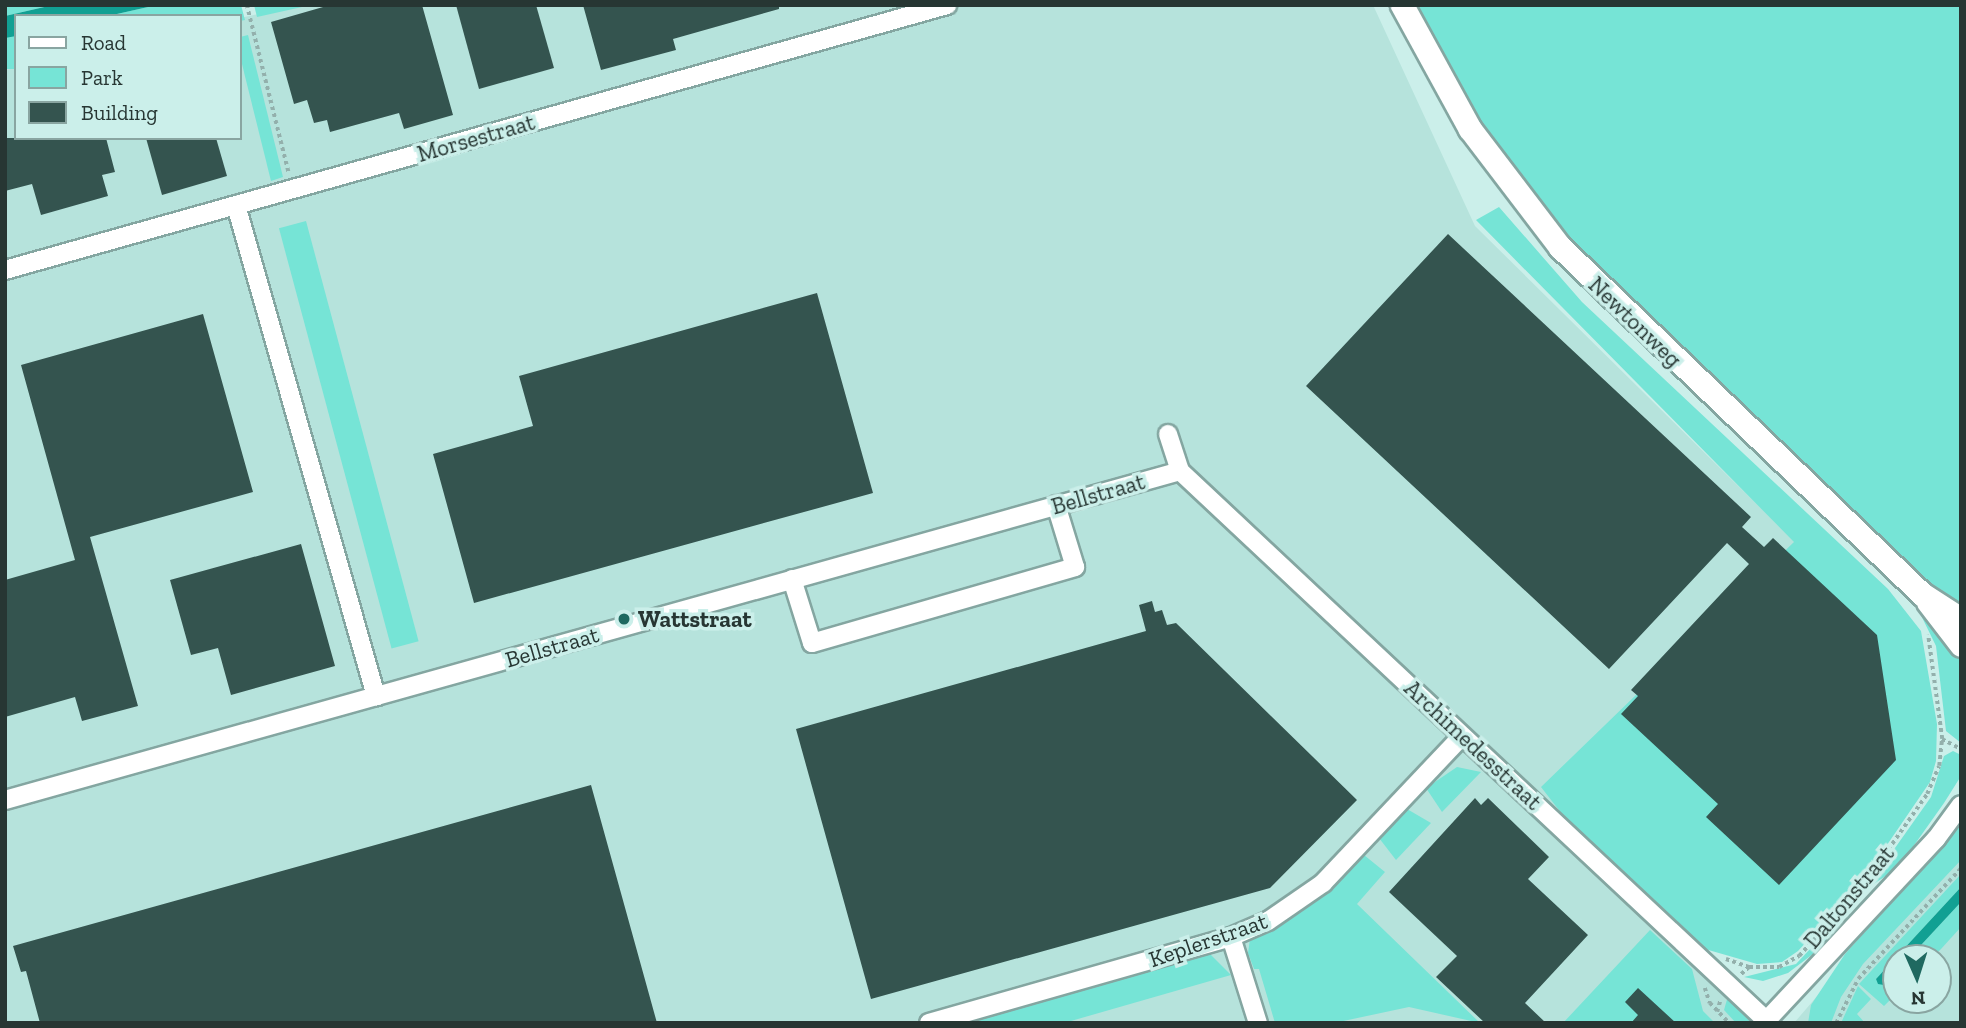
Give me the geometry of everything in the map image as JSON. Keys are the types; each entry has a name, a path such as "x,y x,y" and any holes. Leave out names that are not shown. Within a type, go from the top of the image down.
{"main road":[{"name":"Newtonweg","path":"1402,5 1470,129 1560,247 1922,594 1961,645"},
{"name":"Newtonweg","path":"1922,594 1961,619"}],"street":[{"name":"Morsestraat","path":"5,270 947,5"},
{"path":"236,205 376,696"},
{"path":"1168,434 1180,471"},
{"name":"Bellstraat","path":"5,800 1180,471"},
{"name":"Archimedesstraat","path":"1180,471 1768,1021"},
{"path":"792,579 812,643 1075,567 1056,505"},
{"name":"Keplerstraat","path":"929,1023 1231,937 1287,910 1323,883 1462,736"},
{"name":"Daltonstraat","path":"1768,1021 1936,839 1959,805"},
{"path":"1231,937 1258,1023"}],"path":[{"path":"247,5 293,188"},
{"name":"Daltonstraat","path":"1730,985 1749,967 1779,967 1799,956 1864,884 1927,794 1938,766 1942,739 1961,749"},
{"path":"1836,1023 1858,979 1961,868"},
{"path":"1717,1012 1730,985"}],"shaded area":[{"path":"53,5 157,5 117,14 14,14 14,36 5,38 5,16"},
{"path":"299,5 1373,5 1475,226 1795,542 1542,787 1783,1023 5,1023 5,70 14,68 14,140 242,140 242,18"},
{"path":"1961,849 1961,1023 1794,1023 1843,966"},
{"path":"1961,887 1961,902 1922,944 1908,944"},
{"path":"1882,973 1882,985 1878,984 1876,979"}],"green space":[{"path":"5,5 53,5 5,16"},
{"path":"157,5 241,5 245,20 242,21 242,14 117,14"},
{"path":"254,5 311,5 257,17"},
{"path":"1412,5 1961,5 1961,610 1905,565 1578,253 1471,113"},
{"path":"248,35 283,177 271,181 242,64 242,36"},
{"path":"5,36 14,36 14,69 5,69"},
{"path":"1499,207 1582,302 1888,589 1921,631 1937,724 1936,761 1930,782 1863,880 1798,951 1782,962 1757,964 1705,949 1586,845 1541,787 1794,542 1476,220"},
{"path":"306,221 419,641 392,648 279,228"},
{"path":"1916,605 1960,656 1961,743 1946,731 1936,646"},
{"path":"1953,751 1961,755 1961,776 1944,803 1898,868 1866,889 1931,797 1944,756"},
{"path":"1457,767 1481,772 1442,812 1426,788"},
{"path":"1407,809 1431,823 1396,860 1379,838"},
{"path":"1961,824 1961,860 1863,964 1841,997 1831,1023 1808,1023 1811,1005 1845,954"},
{"path":"1364,855 1385,872 1357,904 1480,1023 1409,1007 1334,1023 1275,1023 1259,969 1254,969 1248,953 1250,939 1318,899"},
{"path":"1961,874 1961,887 1908,944 1896,944"},
{"path":"1961,902 1961,927 1946,944 1922,944"},
{"path":"1839,918 1826,944 1788,973 1763,981 1744,977 1796,964"},
{"path":"1650,930 1692,969 1703,1011 1715,1023 1563,1023"},
{"path":"1209,953 1231,975 1064,1023 967,1023"},
{"path":"1882,959 1882,973 1876,979 1882,984 1882,1004 1859,984"},
{"path":"1858,986 1871,999 1857,1014 1865,1023 1841,1023"},
{"path":"1728,996 1756,1023 1736,1023 1724,1010"}],"building":[{"path":"330,5 422,5 453,115 404,129 399,113 330,132 327,120 314,123 307,100 294,104 271,22"},
{"path":"456,5 536,5 554,68 479,89"},
{"path":"583,5 779,5 779,9 673,39 676,50 601,70"},
{"path":"5,138 107,140 115,172 102,175 108,196 41,215 32,184 5,191"},
{"path":"147,140 217,140 227,176 162,195"},
{"path":"1448,234 1751,517 1742,527 1764,547 1773,538 1877,635 1896,760 1779,885 1706,817 1718,804 1621,714 1638,696 1631,690 1749,564 1727,543 1609,669 1306,386"},
{"path":"817,293 873,493 474,603 433,454 533,426 519,376"},
{"path":"203,314 253,492 90,537 138,706 82,721 75,697 5,717 5,580 75,560 21,365"},
{"path":"301,544 335,666 231,695 218,648 191,655 170,580"},
{"path":"1152,601 1155,612 1162,610 1167,625 1176,623 1357,800 1270,888 871,999 796,729 1146,631 1139,605"},
{"path":"591,785 657,1023 40,1023 26,971 21,972 13,946"},
{"path":"1475,798 1481,805 1488,798 1549,857 1528,879 1588,935 1525,1003 1546,1023 1485,1023 1436,977 1457,956 1389,892"},
{"path":"1638,988 1676,1023 1631,1023 1638,1015 1625,1002"}],"place":[{"name":"Wattstraat","path":"624,619"}]}
